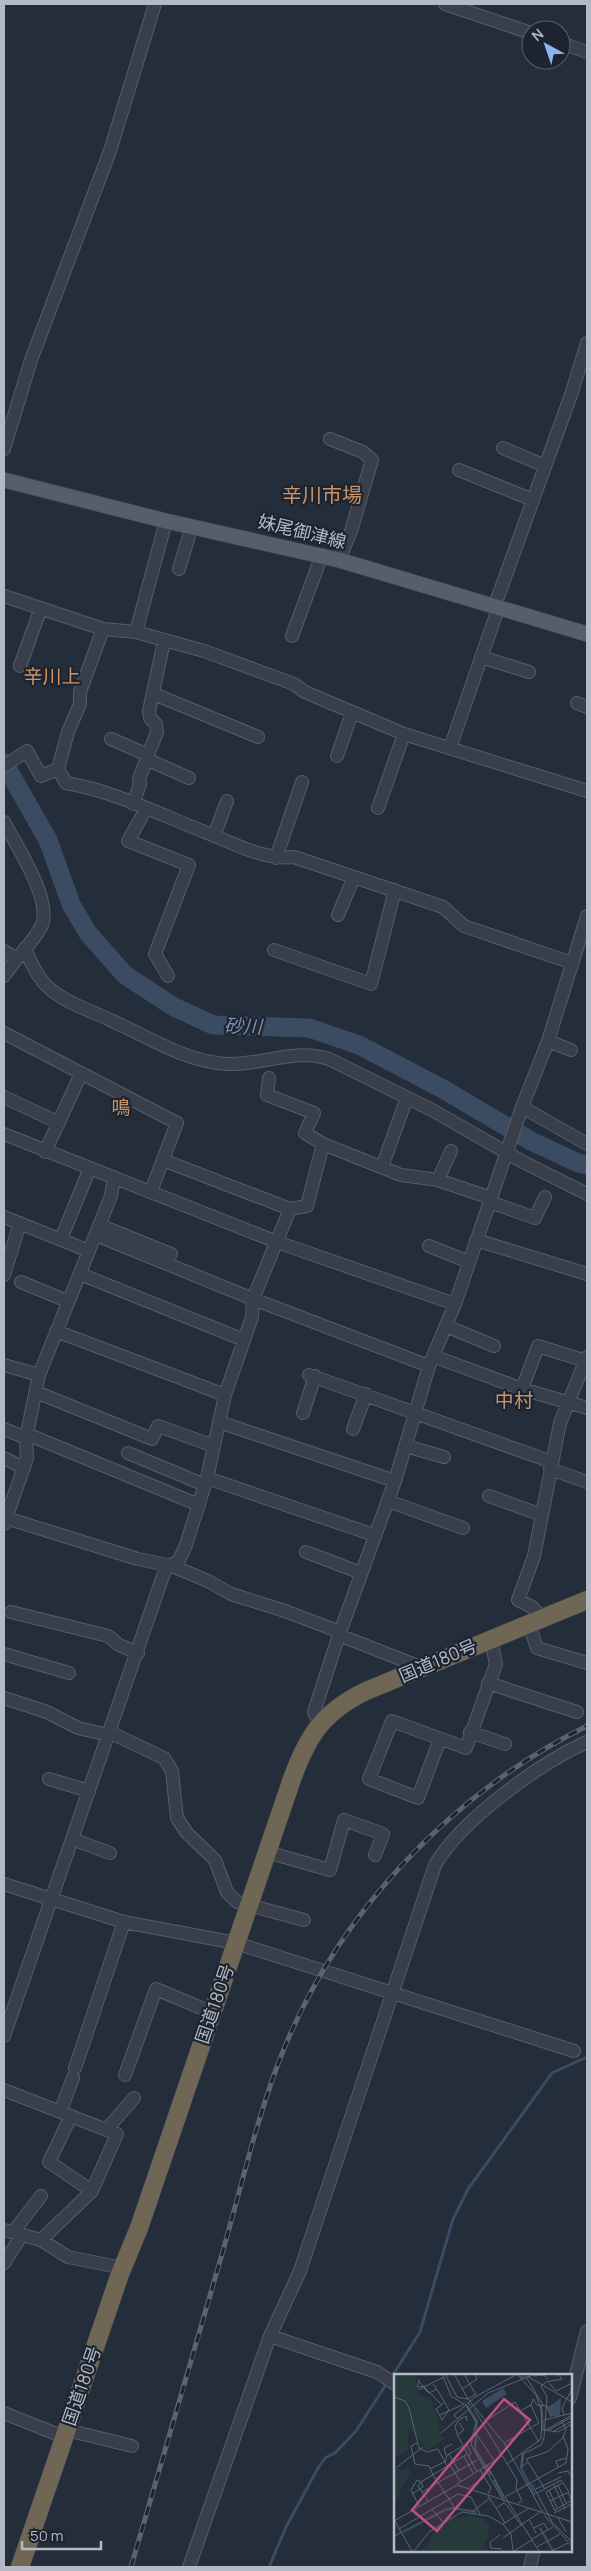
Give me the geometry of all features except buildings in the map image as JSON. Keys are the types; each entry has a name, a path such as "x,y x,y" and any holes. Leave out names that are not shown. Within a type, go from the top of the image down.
{"highway":[{"name":"国道180号","path":"20,2567 122,2268 139,2228 304,1748 320,1724 352,1698 587,1600"}],"main road":[{"name":"妹尾御津線","path":"4,480 166,521 322,555 406,581 497,605 587,634"}],"street":[{"path":"4,449 31,360 110,151 155,4"},
{"path":"445,4 521,30"},
{"path":"571,46 587,52"},
{"path":"450,748 587,343"},
{"path":"330,439 363,452 372,460 351,531 339,560"},
{"path":"503,448 545,466"},
{"path":"458,470 533,500"},
{"path":"136,632 166,521"},
{"path":"179,569 192,526"},
{"path":"292,636 322,555"},
{"path":"4,596 103,629 136,632 204,651 294,684 305,692 404,734 587,791"},
{"path":"20,666 41,608"},
{"path":"103,629 80,692 80,704 68,732 58,769 66,783 98,790 214,836 276,858 294,857 395,890 442,907 464,926 572,963"},
{"path":"133,804 147,757 157,732 156,724 150,718 149,711 164,641"},
{"path":"482,657 529,672"},
{"path":"154,694 258,737"},
{"path":"337,756 352,713"},
{"path":"378,808 404,734"},
{"path":"111,740 189,778"},
{"path":"4,766 27,751 41,776 58,769"},
{"path":"276,858 302,782"},
{"path":"214,836 227,801"},
{"path":"146,809 128,841 189,865 155,954 168,976"},
{"path":"4,822 43,904 42,926 26,948 15,958 4,976"},
{"path":"338,915 354,877"},
{"path":"274,950 371,984 395,890"},
{"path":"320,1724 314,1712 374,1535 395,1481 414,1412 431,1361 455,1304 521,1109 548,1041 587,916"},
{"path":"26,948 49,988 73,1002 179,1052 199,1060 230,1064 268,1060 295,1054 318,1056 432,1110 571,1188 587,1194"},
{"path":"4,950 15,958"},
{"path":"4,1033 177,1123 151,1191"},
{"path":"548,1041 571,1050"},
{"path":"45,1152 82,1074"},
{"path":"269,1078 267,1095 314,1113 305,1133 323,1144 401,1175 438,1180 535,1218 545,1197"},
{"path":"4,1097 59,1123"},
{"path":"382,1167 404,1106"},
{"path":"521,1109 587,1144"},
{"path":"4,1134 45,1152 151,1191 277,1242 455,1304"},
{"path":"163,1160 290,1209 307,1206 323,1144"},
{"path":"438,1180 451,1150"},
{"path":"61,1239 90,1168"},
{"path":"114,1178 111,1196 80,1274 67,1301 39,1375 26,1438 28,1458 5,1521 172,1566 208,1580 231,1594 285,1610 423,1668"},
{"path":"4,2036 138,1653 165,1570 180,1560 206,1481 225,1395 252,1317 253,1299 290,1209"},
{"path":"4,1217 89,1251"},
{"path":"4,1275 20,1224"},
{"path":"98,1230 171,1254"},
{"path":"98,1230 253,1299 431,1361 587,1408"},
{"path":"476,1240 587,1274"},
{"path":"429,1246 469,1262"},
{"path":"80,1274 244,1340"},
{"path":"21,1282 67,1301"},
{"path":"446,1326 494,1346"},
{"path":"56,1331 225,1395"},
{"path":"522,1389 538,1346 586,1359 583,1376 568,1403 560,1423 534,1556 518,1600 532,1607 536,1621 537,1648 587,1663"},
{"path":"4,1365 39,1375"},
{"path":"303,1413 312,1376 414,1412 551,1465 587,1482"},
{"path":"36,1392 152,1439 158,1426 214,1446"},
{"path":"352,1429 366,1394"},
{"path":"219,1422 395,1481"},
{"path":"4,1429 26,1438 34,1437 198,1505"},
{"path":"406,1446 444,1457"},
{"path":"128,1453 206,1481 374,1535"},
{"path":"4,1458 24,1468"},
{"path":"489,1496 542,1514"},
{"path":"388,1501 463,1528"},
{"path":"306,1552 361,1573"},
{"path":"11,1612 108,1636 119,1644 138,1653"},
{"path":"440,1739 418,1798 368,1779 392,1721 466,1748 470,1732 496,1664 491,1640"},
{"path":"4,1654 69,1673"},
{"path":"488,1683 578,1712"},
{"path":"4,1698 48,1712 78,1728 109,1733 164,1758 172,1771 177,1818 186,1833 215,1860 227,1892 237,1902 304,1920"},
{"path":"470,1732 505,1744"},
{"path":"189,2567 270,2336 300,2271 435,1865 443,1851 467,1824 541,1769 587,1742"},
{"path":"49,1780 89,1791"},
{"path":"267,1852 330,1870 344,1820 383,1834 375,1855"},
{"path":"72,1839 110,1853"},
{"path":"4,1884 124,1922 236,1943 574,2051"},
{"path":"92,2191 49,2162 65,2114 74,2073 124,1922"},
{"path":"125,2075 156,1989 212,2012"},
{"path":"4,2090 117,2134 92,2191 41,2240"},
{"path":"106,2130 134,2098"},
{"path":"4,2263 13,2232 41,2196"},
{"path":"13,2232 41,2240 68,2257 122,2268"},
{"path":"572,2383 587,2331"},
{"path":"270,2336 383,2375 394,2383"},
{"path":"4,2413 66,2434 132,2446"},
{"path":"530,2567 534,2551"}],"waterway":[{"name":"砂川","path":"4,763 48,840 71,904 88,933 125,975 174,1007 213,1025 309,1028 359,1045 443,1089 531,1141 578,1163 587,1165"},
{"path":"391,2378 420,2332 453,2219 468,2189 552,2073 587,2057"},
{"path":"269,2567 286,2527 318,2468 325,2458 335,2453 356,2431 387,2383"}],"railway":[{"path":"131,2567 261,2113 278,2064 301,2010 330,1959 363,1911 401,1866 443,1825 488,1787 536,1754 587,1726"}],"district":[{"name":"辛川市場","path":"322,495"},
{"name":"辛川上","path":"52,676"},
{"name":"鳴","path":"121,1107"},
{"name":"中村","path":"514,1400"}]}
